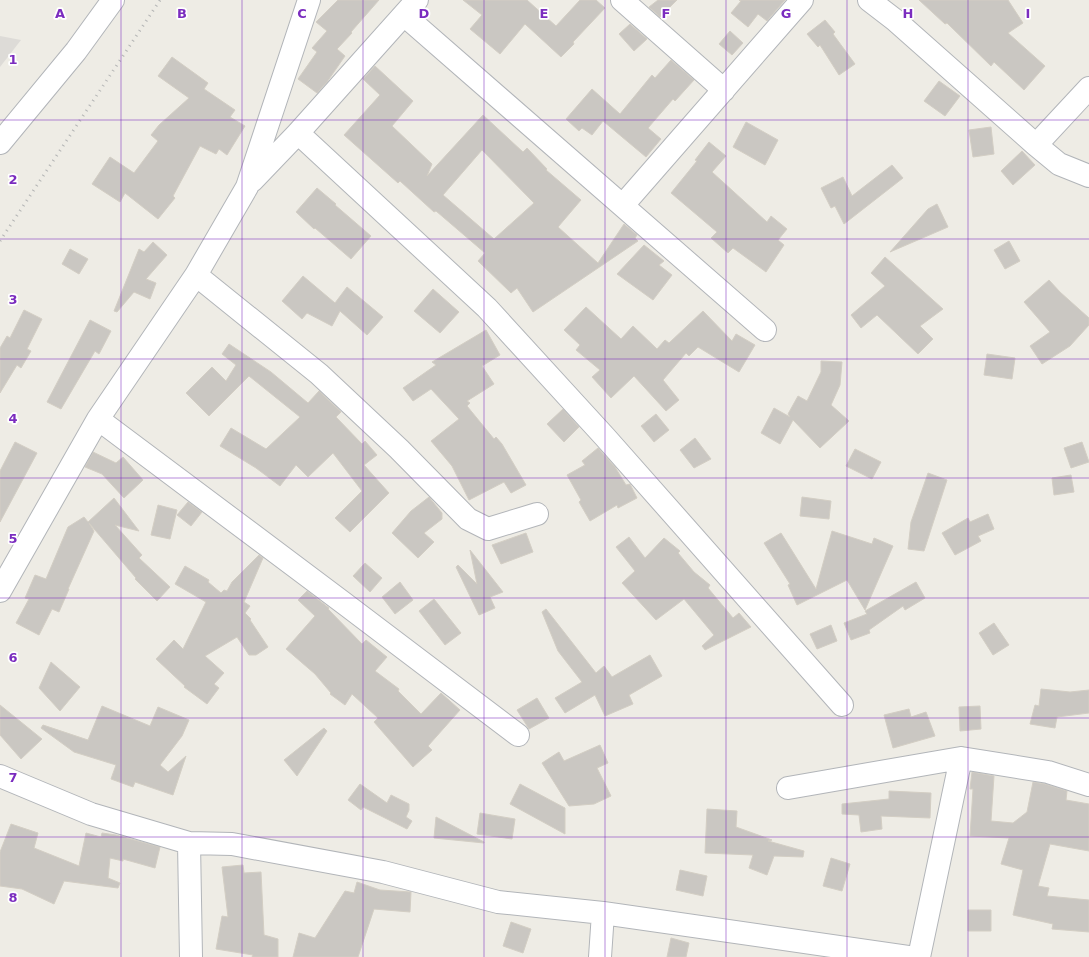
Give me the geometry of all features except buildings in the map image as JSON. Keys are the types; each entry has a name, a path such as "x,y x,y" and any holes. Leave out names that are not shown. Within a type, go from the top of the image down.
{"street":[{"path":"0,143 76,51 113,0"},
{"path":"0,590 98,419 196,275 247,186 309,0"},
{"path":"622,0 724,90"},
{"path":"623,206 802,0"},
{"path":"869,0 895,20 1059,164 1089,176"},
{"path":"247,186 298,133 411,7 623,206 765,330"},
{"path":"1036,145 1089,88"},
{"path":"298,133 487,308 610,443 842,705"},
{"path":"196,275 319,374 399,449 468,519 488,529 537,514"},
{"path":"98,419 346,604 518,735"},
{"path":"919,957 961,758"},
{"path":"788,788 961,758 1048,772 1089,784"},
{"path":"0,776 91,814 189,843 232,844 383,872 498,902 603,913 908,957"},
{"path":"189,843 191,957"},
{"path":"600,957 603,913"}],"shaded area":[{"path":"0,36 21,40 0,67"}],"railway":[{"path":"0,241 160,0"}]}
